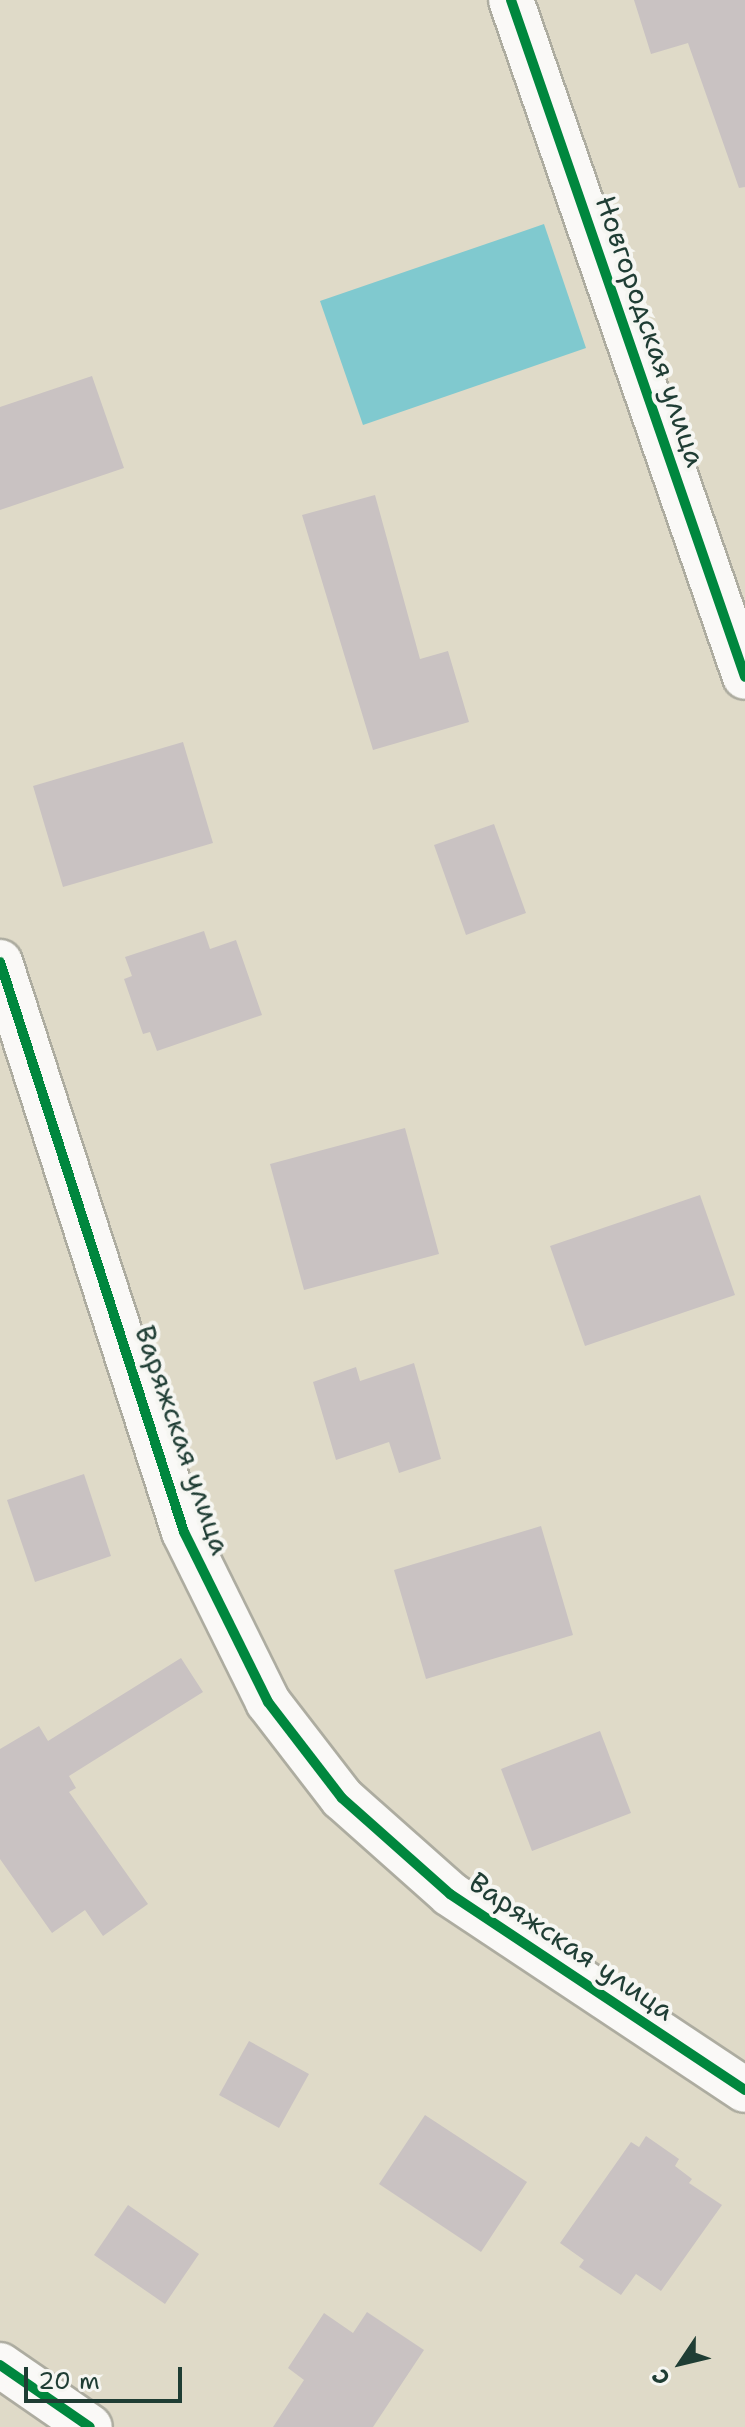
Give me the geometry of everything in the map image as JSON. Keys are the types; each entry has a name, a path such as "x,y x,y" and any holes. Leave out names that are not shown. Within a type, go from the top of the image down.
{"street":[{"name":"Новгородская улица","path":"511,0 745,677"},
{"name":"Варяжская улица","path":"0,962 184,1532 268,1702 342,1798 450,1894 745,2090"},
{"path":"0,2365 90,2427"}],"water":[{"path":"544,224 586,348 363,425 320,301"}],"building":[{"path":"634,0 745,0 745,187 739,188 688,43 651,54"},
{"path":"92,376 124,468 0,510 0,407"},
{"path":"375,495 420,659 448,651 469,722 373,750 302,515"},
{"path":"183,742 213,843 63,887 33,786"},
{"path":"494,824 526,913 466,935 434,845"},
{"path":"204,931 210,949 236,940 262,1015 157,1051 150,1032 143,1034 124,979 132,976 125,957"},
{"path":"405,1128 439,1254 304,1290 270,1164"},
{"path":"700,1195 735,1295 585,1346 550,1246"},
{"path":"414,1363 441,1459 399,1473 389,1442 336,1460 313,1382 356,1367 360,1381"},
{"path":"84,1474 111,1556 35,1582 7,1500"},
{"path":"541,1526 573,1635 426,1679 394,1570"},
{"path":"181,1658 203,1692 69,1776 76,1788 69,1792 148,1904 103,1936 85,1910 52,1933 0,1859 0,1749 39,1726 48,1741"},
{"path":"600,1731 631,1813 532,1851 501,1769"},
{"path":"249,2041 309,2074 279,2128 219,2095"},
{"path":"425,2115 527,2182 481,2252 379,2184"},
{"path":"646,2136 679,2159 675,2166 692,2179 689,2183 722,2205 661,2291 636,2274 621,2295 579,2267 584,2260 560,2243 631,2142 639,2147"},
{"path":"128,2205 199,2254 165,2304 94,2255"},
{"path":"367,2312 424,2350 373,2427 273,2427 304,2380 288,2368 324,2313 353,2333"}],"cycle path":[{"path":"511,0 745,677"},
{"path":"0,962 184,1532 268,1702 342,1798 450,1894 745,2090"},
{"path":"0,2365 90,2427"}]}
